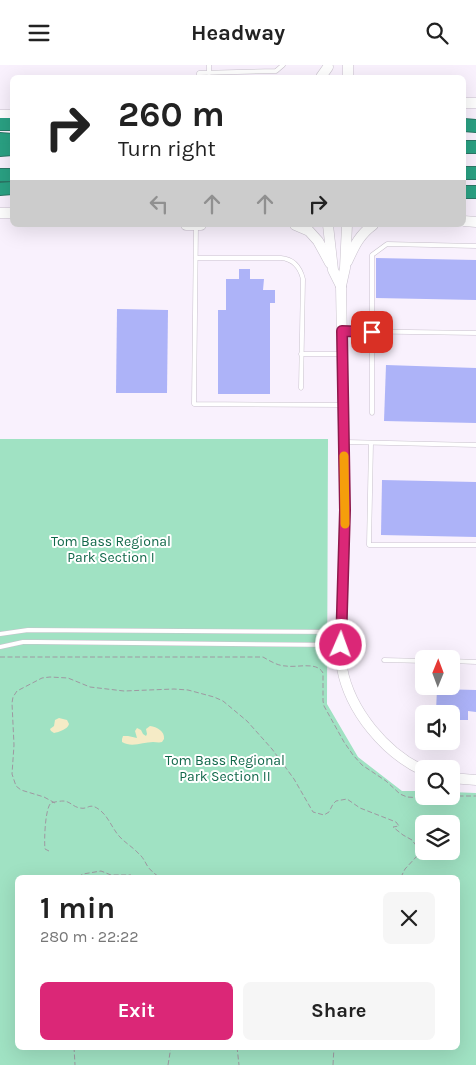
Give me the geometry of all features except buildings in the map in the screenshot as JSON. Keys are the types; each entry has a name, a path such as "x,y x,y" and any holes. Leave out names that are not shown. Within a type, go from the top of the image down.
{"street":[{"path":"300,227 309,231 318,241 341,286"},
{"path":"328,227 333,269"},
{"path":"347,227 345,268 341,286 345,510 341,632 342,667 349,692 369,726 394,753 415,766"},
{"path":"345,268 356,242 370,227"},
{"path":"460,779 476,780"}],"lane":[{"path":"209,65 209,73"},
{"path":"198,75 198,73 276,71 283,65"},
{"path":"196,227 194,404 343,405"},
{"path":"372,413 372,255 387,244 476,246"},
{"path":"196,258 286,258 297,265 303,279 301,388"},
{"path":"342,331 476,333"},
{"path":"302,354 342,354"},
{"path":"344,442 476,445"},
{"path":"371,443 369,545 476,545"},
{"path":"0,634 28,630 341,632"},
{"path":"36,630 36,642"},
{"path":"180,631 180,643"},
{"path":"0,647 23,642 341,645"},
{"path":"384,660 415,661"},
{"path":"460,661 476,662"}],"path":[{"path":"0,657 263,657 284,667 317,667 323,673 324,706 344,742 362,765 386,781 400,794 415,798"},
{"path":"54,803 44,797 21,791 14,781 12,774 14,745 12,703 17,691 42,678 50,677 68,678 90,687 124,691 188,690 223,701 248,721 294,779 313,812 324,815 329,813 336,801 347,799 360,808 396,823 399,826 393,827 402,835 412,840 418,848 417,856 402,875"},
{"path":"460,796 476,796"},
{"path":"49,851 45,849 44,832 48,809 51,803 61,800 79,808 89,805 94,806 102,811 111,822 117,835 142,855 149,868 157,875"},
{"path":"81,875 101,871 112,875 130,875"},
{"path":"74,1050 75,1065"},
{"path":"168,1065 170,1050"},
{"path":"237,1050 239,1065"},
{"path":"333,1065 334,1050"}],"green space":[{"path":"0,439 328,439 327,704 358,757 402,791 415,791 415,805 460,805 460,792 476,793 476,1065 0,1065"}],"sand":[{"path":"59,718 67,720 69,724 65,729 54,733 50,729 54,726 55,720"},
{"path":"150,726 158,728 162,732 164,739 162,742 134,745 122,742 123,736 137,738 135,731 137,728 146,736 146,729"}],"slow traffic":[{"path":"344,456 345,524"}],"route":[{"path":"341,645 345,510 342,331 372,332"}],"park label":[{"name":"Tom Bass Regional Park Section I","path":"111,550"},
{"name":"Tom Bass Regional Park Section II","path":"225,768"}]}
